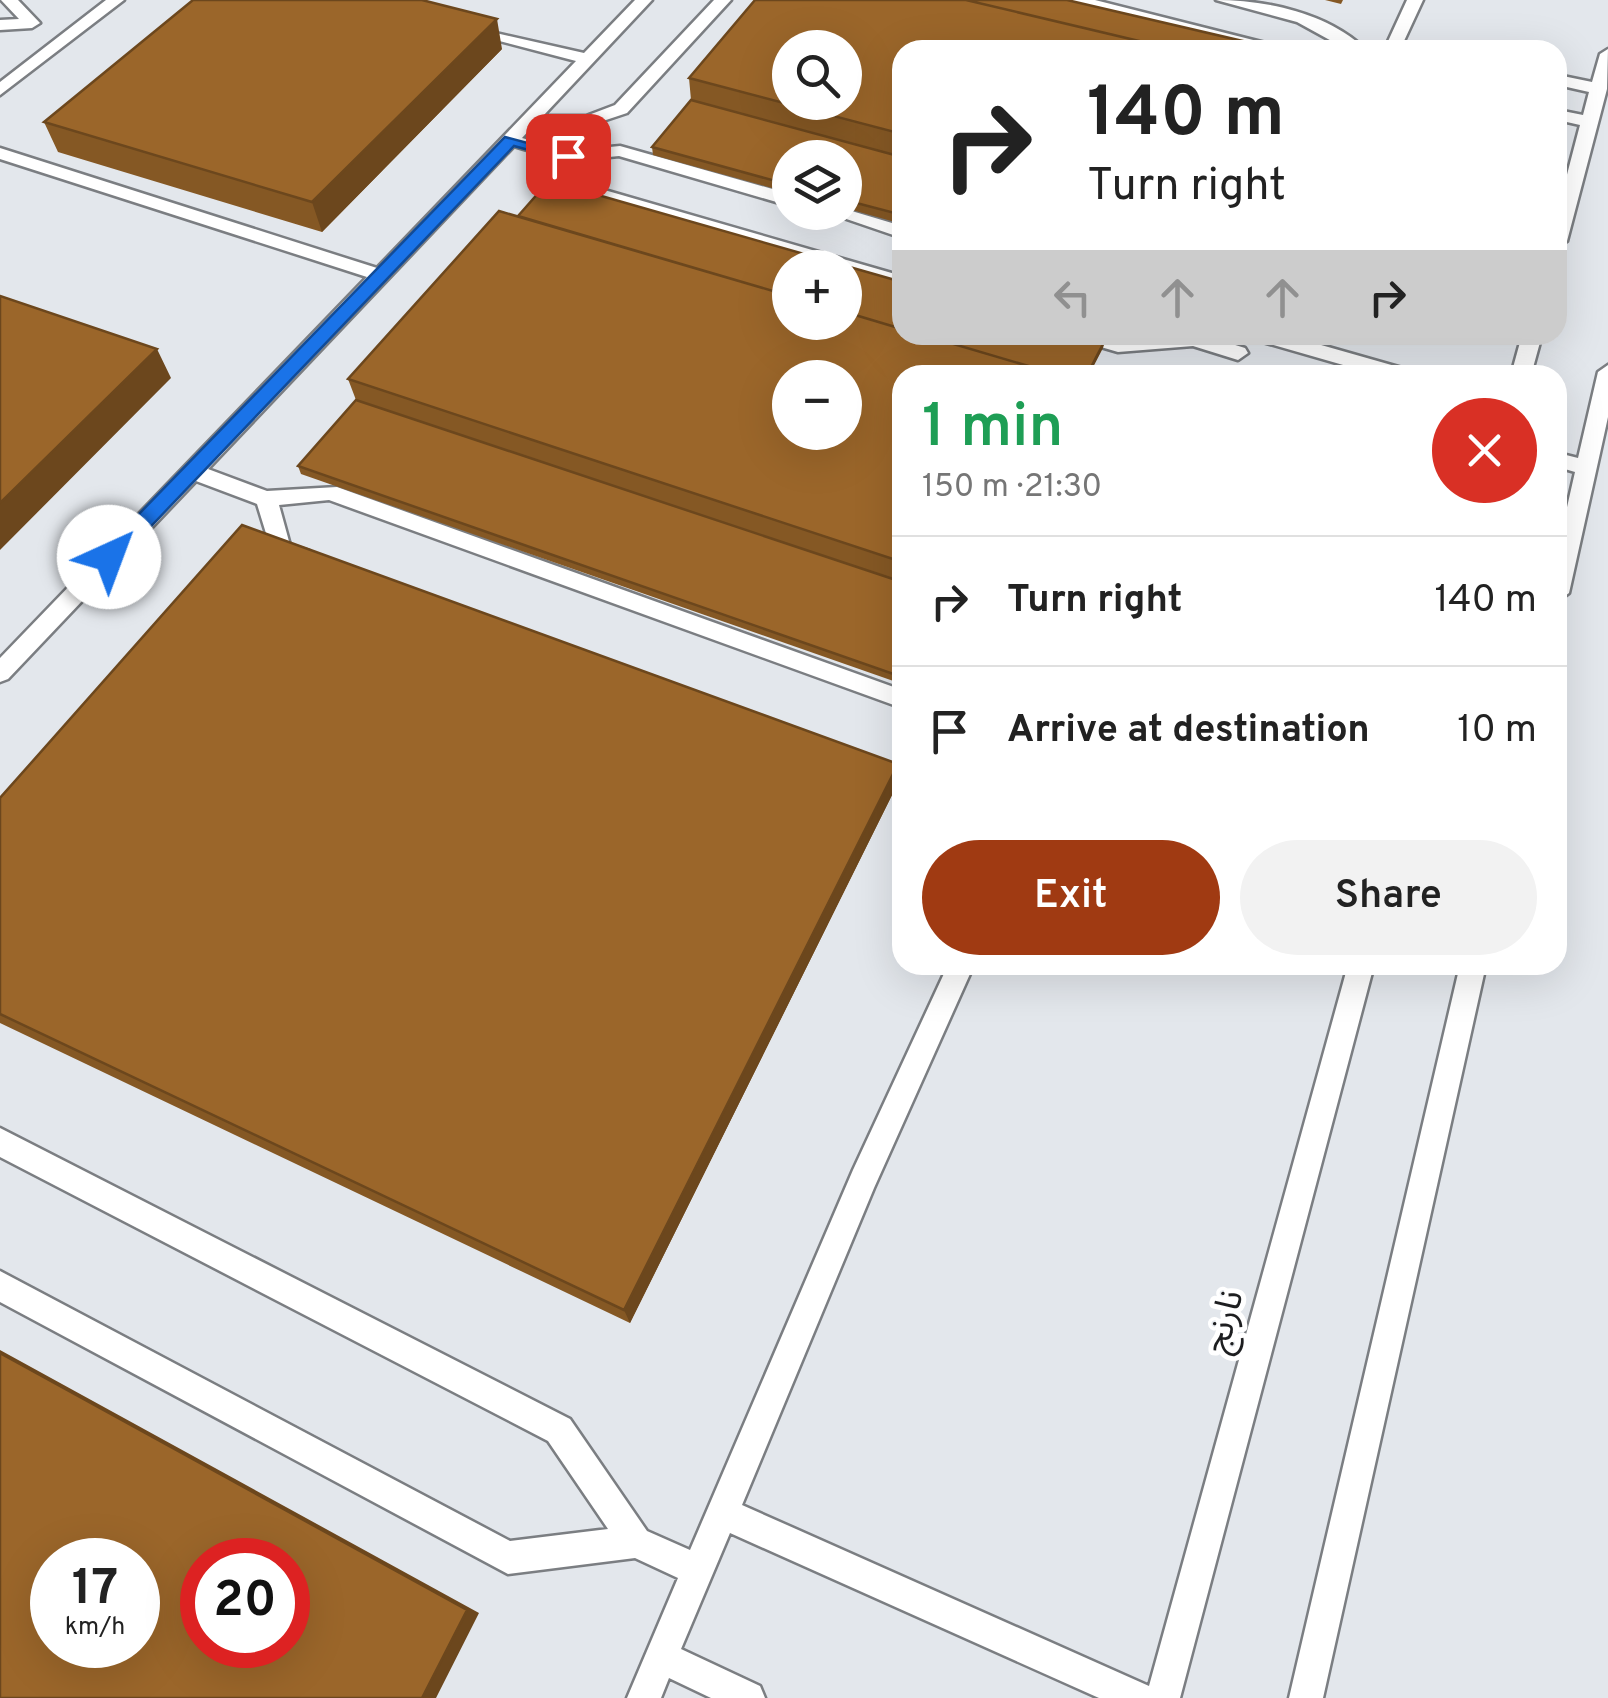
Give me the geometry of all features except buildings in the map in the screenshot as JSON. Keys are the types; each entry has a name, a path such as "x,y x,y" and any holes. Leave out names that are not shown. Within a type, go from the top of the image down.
{"lane":[{"path":"8,0 32,24"},
{"path":"0,90 116,0"},
{"path":"0,672 377,274 644,0"},
{"path":"529,121 588,121 621,109 723,0"},
{"path":"1075,0 1243,40"},
{"path":"1224,0 1302,18 1343,40"},
{"path":"1396,40 1415,0"},
{"path":"0,26 32,24 71,34"},
{"path":"453,24 587,59"},
{"path":"1567,208 1608,54"},
{"path":"1567,82 1598,89"},
{"path":"1567,116 1590,122"},
{"path":"510,140 568,156 620,151 772,195"},
{"path":"0,153 377,274"},
{"path":"568,156 587,191 892,279"},
{"path":"862,220 892,229"},
{"path":"1297,345 1367,365"},
{"path":"1567,553 1608,372"},
{"path":"1567,463 1586,468"},
{"path":"191,471 266,499 330,492 892,695"},
{"path":"266,499 281,550 317,563"},
{"path":"848,761 892,777"},
{"path":"644,1698 863,1180 955,975"},
{"name":"نارنج","path":"1163,1698 1358,975"},
{"path":"1306,1698 1462,975"},
{"path":"0,1142 559,1430 636,1542 698,1570"},
{"path":"0,1286 508,1558 636,1542"},
{"path":"722,1513 1138,1698"},
{"path":"661,1657 748,1698"}],"route":[{"path":"109,557 510,140 568,156"}]}
